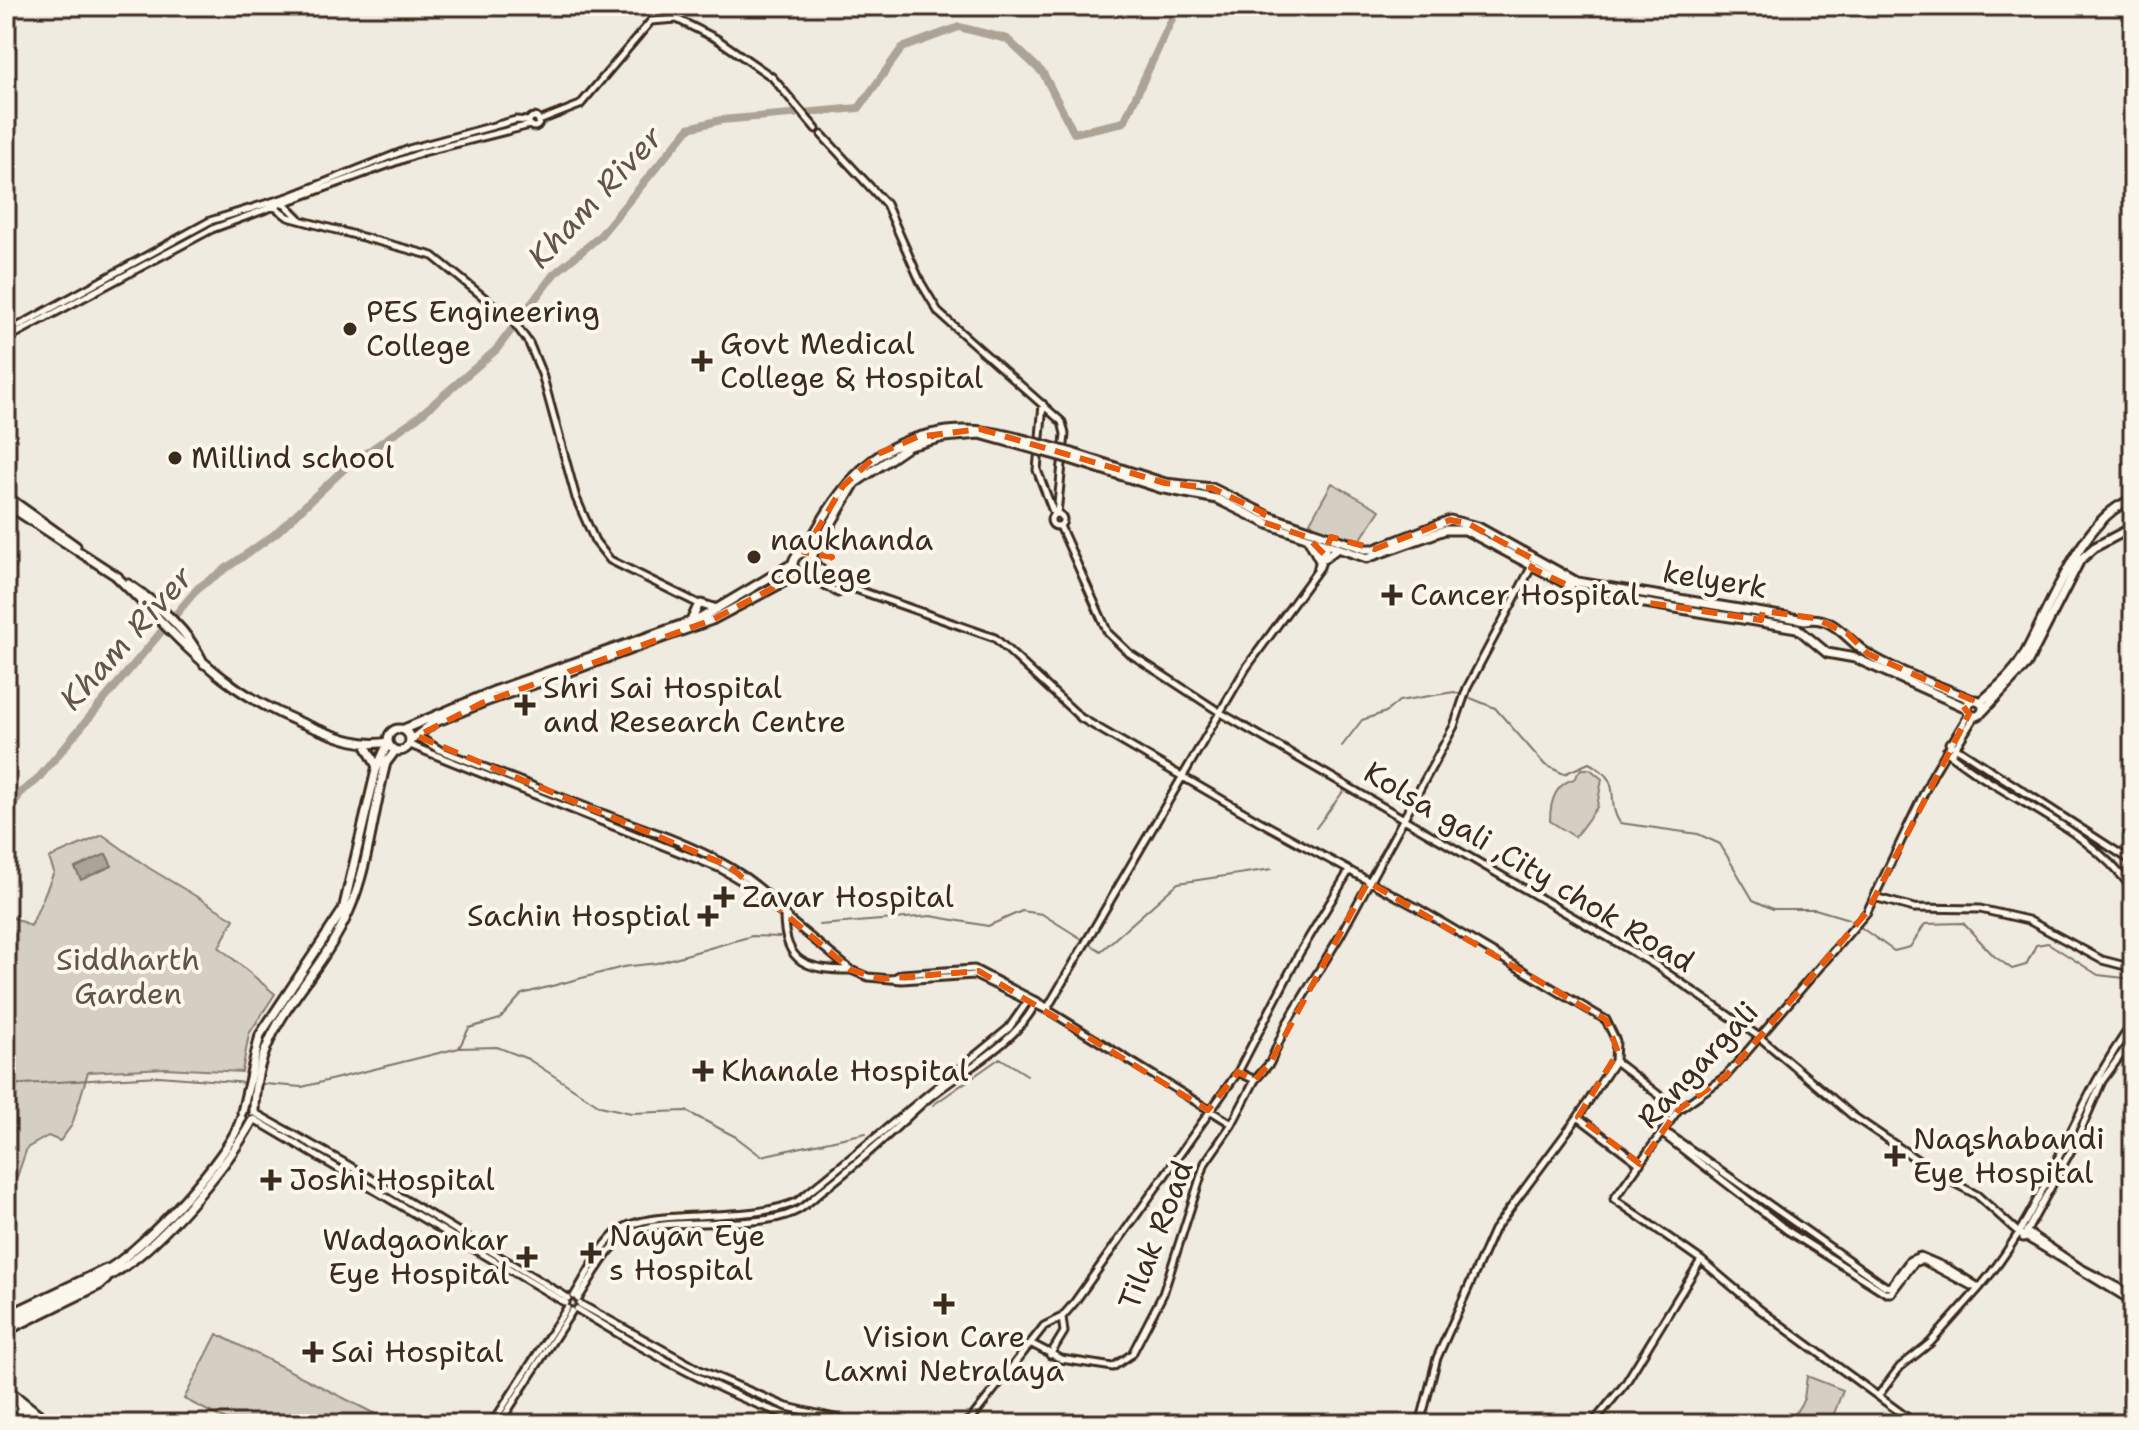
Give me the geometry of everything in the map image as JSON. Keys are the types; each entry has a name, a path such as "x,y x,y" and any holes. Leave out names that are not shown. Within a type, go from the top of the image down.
{"highway":[{"path":"6,1389 50,1424"},
{"path":"6,1398 38,1424"}],"main road":[{"name":"kelyerk","path":"937,437 964,427 980,429 1170,484 1212,488 1262,517 1327,540 1375,549 1450,520 1478,527 1533,564 1577,582 1762,616 1830,623 1868,654 1974,709"},
{"path":"395,751 402,751 433,723 706,619 803,575 843,486 878,454 917,437 988,436 1184,493 1217,499 1307,537 1327,540 1338,548 1367,558 1456,529 1478,536 1533,564"},
{"path":"810,557 855,483 909,446 937,437"},
{"path":"6,496 89,558"},
{"path":"1974,709 2008,678 2022,659 2068,567 2085,542 2112,509 2133,500"},
{"path":"6,504 160,607 194,643 206,669"},
{"path":"1974,709 2027,664 2080,560 2095,547 2133,527"},
{"path":"1307,537 1321,559 1338,548"},
{"path":"6,1317 112,1271 142,1252 234,1153 254,1116 251,1098 260,1035 343,910 377,767 388,740 397,729 404,729 494,691 691,621 706,619 717,609 792,564 796,556 810,557"},
{"path":"792,564 803,575"},
{"path":"115,575 206,669 238,692 287,718 361,743 388,740"},
{"path":"691,621 697,604 717,609"},
{"path":"1762,616 1803,631 1827,653 1855,658 1974,709"},
{"path":"404,729 413,740"},
{"path":"388,740 395,751"},
{"path":"361,743 377,767"},
{"path":"254,1076 267,1039 336,937 350,909 386,763 395,751"},
{"path":"112,1271 228,1149 251,1098"},
{"path":"241,1115 248,1109 254,1116"},
{"path":"241,1115 246,1123 254,1116"},
{"path":"6,1326 97,1278"}],"street":[{"path":"6,333 210,221 286,204 423,152 530,123 533,117 539,121 580,105 651,21 677,19 717,39 772,77 814,126"},
{"path":"6,339 188,240 272,206 279,200 409,149 516,120 530,123"},
{"path":"822,135 886,204 921,283 939,313 1058,416 1065,434 1056,514"},
{"path":"279,200 300,219"},
{"path":"272,206 300,219 433,256 513,321 524,335 542,374 576,498 595,541 610,560 697,604 706,619"},
{"path":"1043,403 1037,470 1056,514"},
{"name":"Kolsa gali ,City chok Road","path":"1056,514 1052,524 1060,526 1108,633 1180,689 1654,964 1758,1036 1853,1116 1941,1176 1977,1195 2023,1233 2133,1302"},
{"path":"1050,1010 1246,668 1317,572 1327,540"},
{"path":"810,557 841,584 995,638 1081,718 1424,912 1606,1020 1616,1041 1615,1061 1578,1117 1494,1230 1437,1358 1420,1424"},
{"name":"Tilak Road","path":"1032,1344 1050,1355 1113,1367 1132,1354 1163,1294 1205,1163 1232,1124 1255,1080 1270,1063 1287,1023 1328,959 1402,817 1454,726 1458,706 1533,564"},
{"path":"803,575 838,593 850,587"},
{"path":"1948,753 1949,743 1974,709"},
{"path":"1948,753 1956,747 1974,709"},
{"path":"413,740 721,869 743,882 791,921"},
{"path":"413,740 729,866 851,970 868,977 893,978 968,973 1029,1000 1050,1010 1232,1124"},
{"path":"1949,743 2133,862"},
{"path":"1948,753 2103,856 2120,871 2133,890"},
{"name":"Rangargali","path":"1701,1260 1614,1199 1678,1110 1726,1076 1863,917 1948,753"},
{"path":"2032,806 2037,800"},
{"path":"962,1424 971,1421 1044,1326 1062,1317 1238,1072 1299,954 1349,871"},
{"path":"1874,897 1914,908 1980,909 2028,920 2102,960 2133,968"},
{"path":"784,918 784,942 792,954 819,967 851,970"},
{"path":"499,1424 610,1240 631,1225 757,1213 798,1201 1009,1028 1029,1000"},
{"path":"492,1424 608,1253 628,1234 648,1228 729,1223 794,1212 845,1174 925,1101 1004,1042 1023,1025 1036,1004"},
{"path":"2023,1233 2058,1165 2096,1076 2133,1023"},
{"path":"1878,1396 1900,1367 1930,1343 2016,1243 2075,1143 2097,1090 2133,1038"},
{"path":"1615,1061 1678,1110"},
{"path":"1238,1072 1255,1080"},
{"path":"254,1116 343,1162 573,1303 792,1418 818,1424"},
{"path":"1578,1117 1640,1164"},
{"path":"1663,1134 1670,1135 1887,1287 1910,1260 1920,1256 1948,1268 1978,1287"},
{"name":"Kolsa gali ,City chok Road","path":"2023,1233 2133,1295"},
{"path":"1592,1424 1625,1384 1701,1260 1759,1309 1916,1424"},
{"path":"6,1317 99,1269 112,1271 100,1286 6,1332"},
{"path":"1050,1355 1064,1332 1062,1317"},
{"path":"733,1388 787,1407 861,1424"}],"highlighted area":[{"path":"980,429 1165,483 1212,488 1264,513 1260,521 1307,537 1324,554 1331,537 1375,549 1450,520 1467,523 1535,560 1531,568 1584,593 1761,620 1763,611 1814,618 1847,633 1868,654 1972,700 1963,706 1969,714 1867,912 1726,1076 1678,1110 1640,1164 1578,1117 1618,1052 1606,1020 1368,882 1270,1063 1255,1080 1238,1072 1208,1110 979,971 881,979 851,970 729,866 417,736 482,703 712,620 832,557 804,552 843,486 878,454 917,437"}],"green space":[{"path":"1332,483 1380,510 1360,540 1317,529 1310,522"},
{"path":"1581,769 1590,769 1602,779 1597,807 1575,837 1550,821 1550,814 1558,790 1574,779"},
{"name":"Siddharth Garden","path":"103,835 149,868 234,919 219,947 275,994 249,1034 242,1072 165,1068 88,1072 72,1125 60,1141 48,1136 27,1148 17,1177 9,1183 6,1179 6,914 31,926 54,872 49,858"},
{"path":"217,1334 395,1424 234,1424 184,1399"},
{"path":"1807,1376 1843,1390 1830,1424 1790,1422 1804,1399"}],"shaded area":[{"path":"106,854 112,866 81,880 75,868"}],"waterway":[{"name":"Kham River","path":"6,817 21,792 36,781 198,588 275,534 346,467 418,417 496,350 554,274 599,237 689,128 721,120 859,108 902,48 959,27 1007,39 1043,73 1074,133 1124,122 1178,6"},
{"path":"1342,746 1362,720 1386,712 1399,701 1454,692 1462,695"},
{"path":"1468,697 1495,708 1545,765 1564,774 1589,763 1600,770 1611,784 1620,823 1698,834 1720,844 1753,900 1773,909 1815,909 1849,919 1894,951 1910,947 1925,924 1963,923 1994,956 2012,969 2026,965 2036,945 2048,943 2098,975 2133,979"},
{"path":"1316,828 1345,789"},
{"path":"819,925 931,916 988,926 1022,911 1042,914 1101,951 1178,883 1272,869"},
{"path":"6,1085 159,1076 302,1087 459,1048 469,1028 500,1019 522,994 623,967 657,963 752,936 780,937"},
{"path":"459,1048 497,1047 528,1059 600,1106 631,1113 686,1111 736,1137 761,1156 866,1133"},
{"path":"933,1105 1000,1058 1027,1075"}],"place":[{"name":"PES Engineering College","path":"350,329"},
{"name":"Govt Medical College & Hospital","path":"702,361"},
{"name":"Millind school","path":"175,458"},
{"name":"naukhanda college","path":"754,557"},
{"name":"Cancer Hospital","path":"1392,595"},
{"name":"Shri Sai Hospital and Research Centre","path":"525,705"},
{"name":"Zavar Hospital","path":"724,897"},
{"name":"Sachin Hosptial","path":"708,916"},
{"name":"Khanale Hospital","path":"703,1071"},
{"name":"Naqshabandi Eye Hospital","path":"1895,1156"},
{"name":"Joshi Hospital","path":"271,1180"},
{"name":"Nayan Eye s Hospital","path":"591,1253"},
{"name":"Wadgaonkar Eye Hospital","path":"527,1257"},
{"name":"Vision Care Laxmi Netralaya","path":"944,1304"},
{"name":"Sai Hospital","path":"313,1352"}]}
